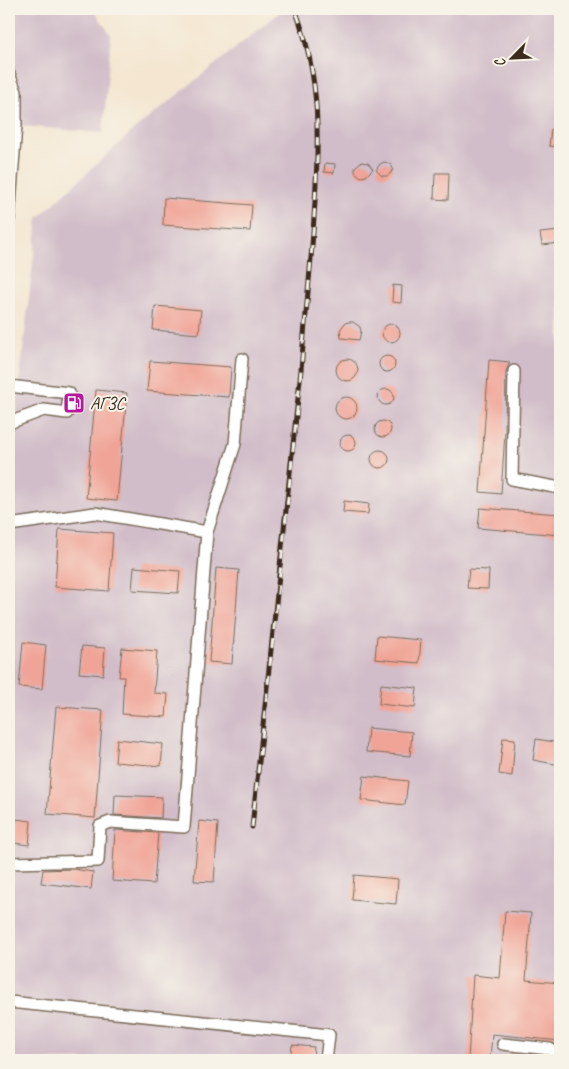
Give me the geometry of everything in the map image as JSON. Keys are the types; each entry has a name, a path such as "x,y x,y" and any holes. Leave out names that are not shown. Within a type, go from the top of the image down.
{"street":[{"path":"9,74 16,92 16,125 9,219"},
{"path":"9,863 98,861 100,826 110,822 184,827 207,532 235,444 242,359"},
{"path":"514,371 512,479 560,488"},
{"path":"9,386 69,393 67,412 44,410 9,423"},
{"path":"9,525 96,513 207,532"},
{"path":"9,1002 330,1035 326,1060"},
{"path":"503,1044 550,1049 560,1060"}],"shaded area":[{"path":"9,9 93,9 111,35 103,133 9,125"},
{"path":"284,9 560,9 560,1060 9,1060 9,474 38,218 135,129"}],"building":[{"path":"551,129 560,130 560,147 549,146"},
{"path":"361,162 368,163 373,169 366,176 361,177 355,172 355,167"},
{"path":"384,162 391,164 393,169 387,176 382,176 376,170"},
{"path":"325,163 335,164 334,173 324,172"},
{"path":"435,173 449,173 448,200 434,199"},
{"path":"164,198 252,205 250,231 163,225"},
{"path":"560,231 560,243 542,245 540,233"},
{"path":"393,285 402,286 401,303 392,302"},
{"path":"155,306 201,310 199,334 153,330"},
{"path":"353,322 360,327 359,340 341,338 340,330 345,323"},
{"path":"391,324 397,327 400,333 397,339 391,342 385,339 382,333 385,327"},
{"path":"387,356 395,364 387,372 379,364"},
{"path":"347,359 355,362 358,370 355,378 347,381 339,378 336,370 339,362"},
{"path":"489,360 510,362 506,371 501,494 480,492"},
{"path":"150,361 231,367 229,397 147,391"},
{"path":"386,389 394,397 386,405 378,397"},
{"path":"96,390 127,393 117,501 86,498"},
{"path":"346,397 354,400 357,408 354,416 346,419 338,416 335,408 338,400"},
{"path":"383,421 391,429 383,437 375,429"},
{"path":"348,435 356,443 348,451 340,443"},
{"path":"380,450 386,453 389,459 386,465 380,468 374,465 371,459 374,453"},
{"path":"344,501 369,504 368,514 343,512"},
{"path":"480,508 560,514 560,535 478,528"},
{"path":"59,529 113,533 109,591 55,587"},
{"path":"134,567 180,571 178,593 132,590"},
{"path":"216,568 239,570 232,664 209,662"},
{"path":"469,569 489,570 488,589 467,588"},
{"path":"377,636 421,640 419,663 375,659"},
{"path":"23,642 46,645 42,689 19,687"},
{"path":"82,646 105,648 103,675 79,673"},
{"path":"122,648 157,651 154,693 168,694 166,717 122,714 124,677 119,677"},
{"path":"381,684 417,688 415,708 379,704"},
{"path":"56,707 103,710 95,818 47,814"},
{"path":"368,728 412,732 410,756 366,752"},
{"path":"503,738 515,739 512,776 499,774"},
{"path":"117,739 163,744 161,766 115,762"},
{"path":"536,739 560,743 560,765 533,760"},
{"path":"364,776 408,781 405,805 361,800"},
{"path":"115,795 162,797 161,818 114,815"},
{"path":"16,819 31,821 29,845 14,843"},
{"path":"199,821 218,823 214,882 194,881"},
{"path":"115,830 158,833 154,884 112,881"},
{"path":"73,869 93,872 91,889 41,883 43,870"},
{"path":"354,875 398,879 396,904 352,900"},
{"path":"505,911 531,913 526,980 560,983 560,1041 492,1034 490,1060 468,1060 473,975 500,978"},
{"path":"292,1045 314,1047 313,1060 290,1060"}],"railway":[{"path":"252,827 301,370 316,190 317,138 314,86 304,35 295,9"}],"place":[{"name":"АГЗС","path":"74,403"}]}
